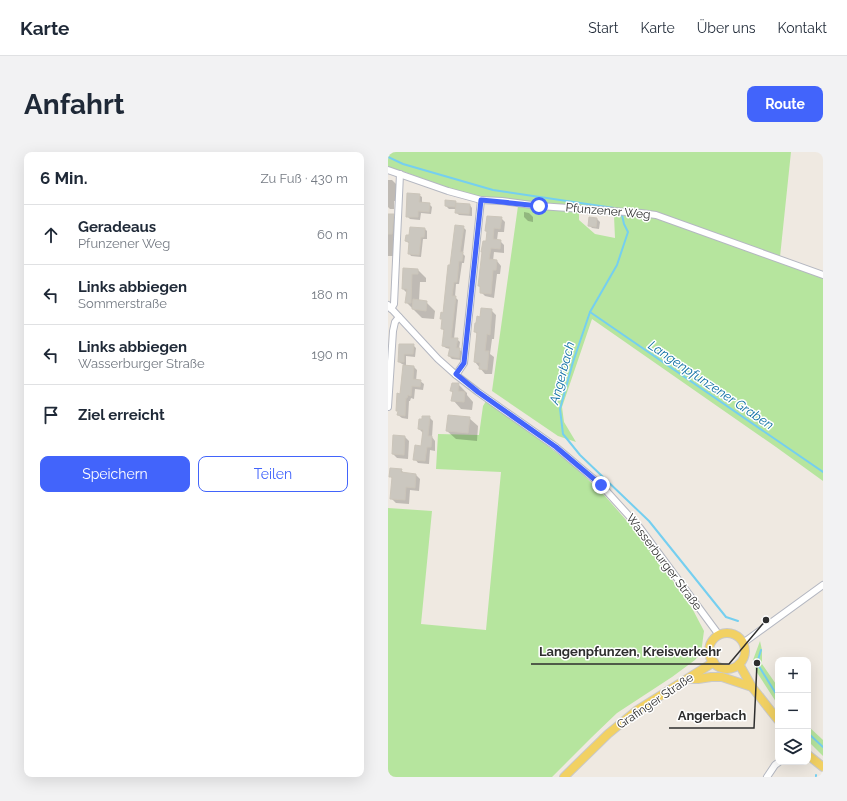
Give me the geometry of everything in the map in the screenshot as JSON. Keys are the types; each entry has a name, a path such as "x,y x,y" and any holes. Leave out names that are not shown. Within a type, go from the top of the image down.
{"main road":[{"path":"730,633 740,638 743,643 745,654 742,660 734,667 723,668 718,666 711,658 710,647 715,638 719,635 730,633"},
{"name":"Grafinger Straße","path":"564,777 608,734 636,711 714,662"},
{"path":"738,664 752,687 775,716"},
{"path":"688,678 698,679 722,677 752,687"},
{"path":"811,757 823,767"}],"street":[{"name":"Pfunzener Weg","path":"388,170 448,191 481,200 656,215 823,275"},
{"path":"389,307 394,304 400,174"},
{"path":"456,374 464,363 481,200"},
{"name":"Wasserburger Straße","path":"389,307 438,358 456,374 478,392 556,447 601,485 640,528 719,635"},
{"path":"388,407 393,331 395,322 399,318"},
{"path":"743,643 823,585"},
{"path":"767,777 775,765"}],"green space":[{"path":"388,152 791,152 780,257 668,218 481,197 451,189 388,167"},
{"path":"518,206 579,211 579,220 595,234 615,238 614,216 643,215 654,217 823,277 823,481 592,319 562,407 564,422 576,442 558,436 492,391"},
{"path":"486,401 575,467 605,496 648,545 693,610 704,631 701,653 695,660 672,677 617,713 552,777 388,777 388,508 432,511 421,624 486,630 501,472 436,469 438,434 479,435 483,406"},
{"path":"760,641 762,650 762,664 775,683 775,700 756,671 753,660"},
{"path":"811,729 823,740 823,756 811,744"}],"building":[{"path":"407,193 420,194 419,202 430,203 429,212 418,211 418,217 406,217"},
{"path":"445,200 456,201 455,207 445,206"},
{"path":"456,203 470,204 469,214 455,213"},
{"path":"388,214 394,214 392,234 388,234"},
{"path":"487,216 502,217 500,229 494,228 493,239 501,240 500,249 491,248 489,259 497,260 496,270 493,270 491,294 480,293 480,286 478,286 481,252 483,241 486,241 487,231 485,231"},
{"path":"589,217 597,218 596,227 588,226"},
{"path":"455,225 464,226 460,252 463,252 462,261 459,261 457,282 454,282 452,296 456,296 451,338 458,338 456,348 460,348 459,358 448,356 450,347 442,346 444,329 441,329 442,319 440,319 441,312 443,313 448,265 450,265"},
{"path":"410,227 425,228 424,237 421,237 419,255 408,254 409,242 405,241 406,235 409,235"},
{"path":"403,268 418,269 418,274 412,274 411,303 405,303 407,289 402,289"},
{"path":"413,299 427,301 426,311 412,309"},
{"path":"481,308 492,309 490,335 487,334 485,351 489,351 487,370 479,369 480,363 474,362 477,332 474,332 475,323 477,316 480,317"},
{"path":"399,344 414,344 413,354 404,354 404,362 398,362"},
{"path":"403,365 414,366 413,379 421,380 420,387 412,386 411,396 408,395 406,398 405,416 397,415 398,411 396,411 397,393 400,394"},
{"path":"452,383 459,383 458,391 465,392 464,402 451,401 453,391 450,391"},
{"path":"448,415 470,417 468,433 446,431"},
{"path":"422,416 430,416 428,436 432,436 431,447 427,447 425,461 413,460 415,445 421,446 423,430 418,429 419,419 422,419"},
{"path":"393,435 405,436 404,455 392,454"},
{"path":"390,468 402,469 401,472 416,474 415,488 406,487 405,500 390,499 392,477 389,477"}],"waterway":[{"name":"Angerbach","path":"388,157 403,164 493,190 614,208"},
{"name":"Angerbach","path":"622,215 628,232 617,265 590,312 573,362 560,409 563,434 580,455 649,521 726,617 738,621"},
{"name":"Langenpfunzener Graben","path":"590,312 823,472"},
{"name":"Angerbach","path":"761,650 757,663 776,693"},
{"name":"Angerbach","path":"811,736 823,747"}],"place":[{"name":"Langenpfunzen, Kreisverkehr","path":"766,620"},
{"name":"Angerbach","path":"757,663"}],"route":[{"path":"539,206 481,200 464,363 456,374 467,384 556,447 601,485"}]}
